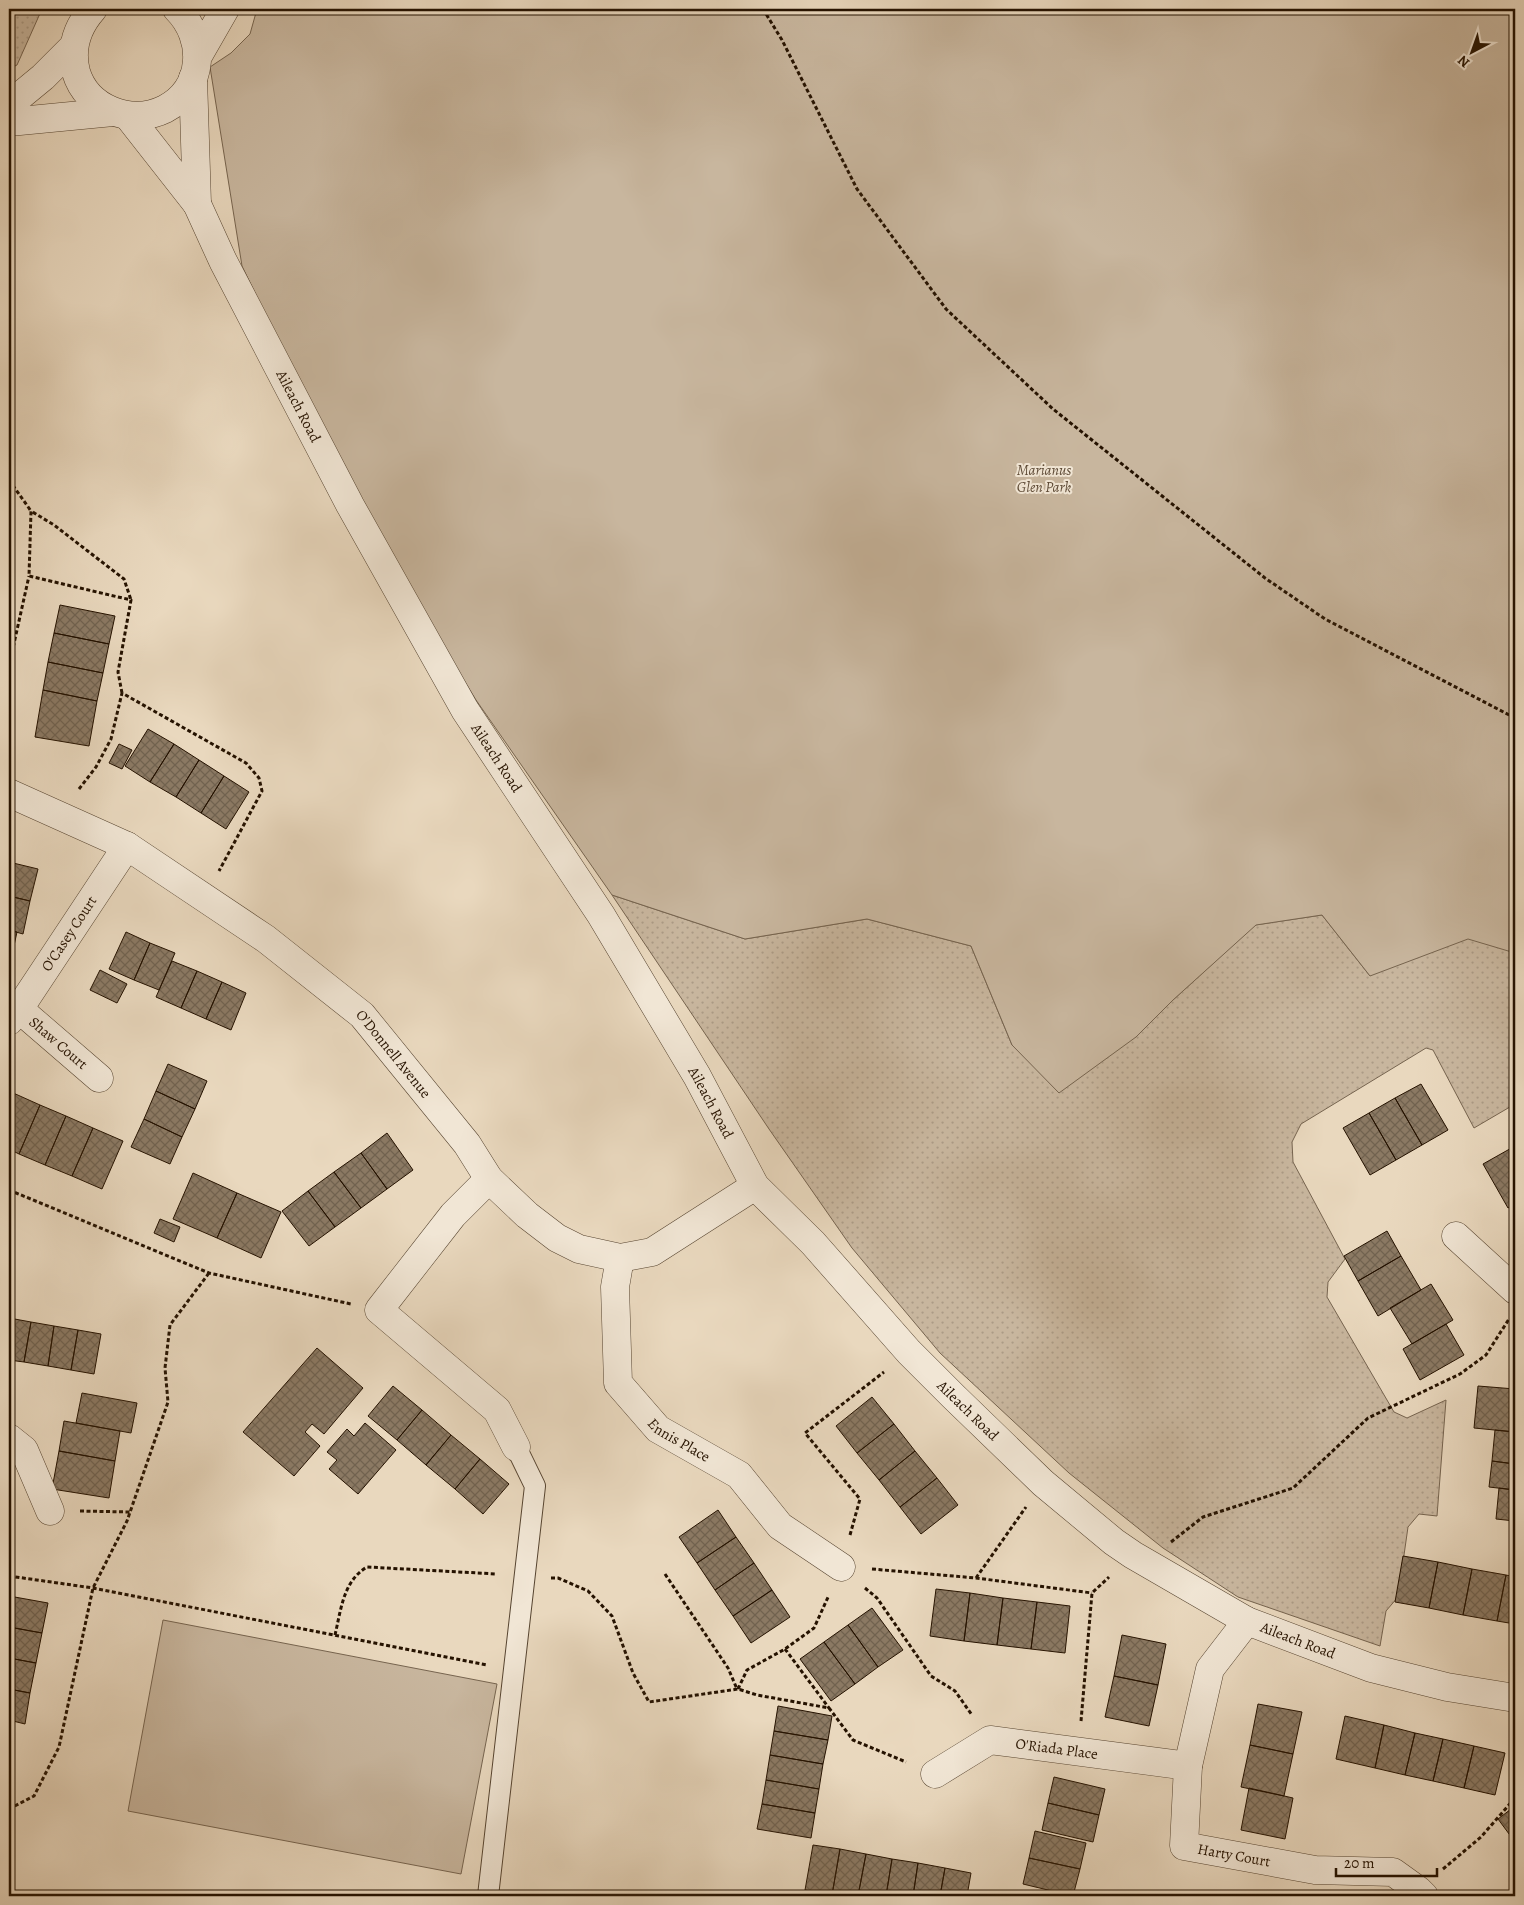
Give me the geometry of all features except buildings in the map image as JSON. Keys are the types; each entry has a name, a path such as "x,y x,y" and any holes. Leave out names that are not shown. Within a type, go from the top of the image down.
{"street":[{"name":"Aileach Road","path":"177,9 187,19 195,36 197,204"},
{"path":"9,122 120,114 148,115 166,108 182,95 225,9"},
{"name":"Aileach Road","path":"80,23 73,58 83,87 93,100 120,114 197,204 223,261 350,505 460,702 601,914 697,1076 755,1186 813,1243 910,1352 1043,1483 1114,1542 1247,1621 1371,1668 1447,1687 1515,1698"},
{"path":"9,105 43,77 80,23"},
{"name":"O'Donnell Avenue","path":"9,792 127,846 266,939 362,1015 467,1144 489,1179 527,1215 557,1238 579,1250 620,1258 652,1252 755,1186"},
{"name":"O'Casey Court","path":"14,1015 127,846"},
{"name":"Shaw Court","path":"14,1015 99,1078"},
{"path":"489,1179 453,1215 379,1310 497,1410 516,1447"},
{"path":"1456,1236 1513,1302"},
{"name":"Ennis Place","path":"620,1258 614,1288 618,1383 658,1429 739,1475 780,1526 841,1568"},
{"path":"9,1438 24,1450 50,1511"},
{"name":"Harty Court","path":"1247,1621 1210,1669 1188,1766 1184,1846 1315,1870 1393,1872 1421,1893"},
{"path":"935,1774 990,1740"},
{"name":"O'Riada Place","path":"990,1740 1188,1766"}],"lane":[{"path":"488,1896 535,1486 516,1447"}],"path":[{"path":"763,9 782,40 857,189 946,309 1053,409 1265,578 1325,619 1515,718"},
{"path":"9,480 31,511 54,525 124,579 131,600 118,672 122,693 112,739 96,767 59,815"},
{"path":"9,666 29,576 31,511"},
{"path":"29,576 131,600"},
{"path":"122,693 246,763 259,778 262,791 204,897"},
{"path":"9,1190 208,1273 379,1310"},
{"path":"9,1809 34,1796 59,1747 93,1588 130,1512 168,1402 165,1368 170,1325 208,1273"},
{"path":"841,1568 976,1578 1092,1594 1139,1558 1203,1516 1293,1488 1368,1418 1460,1374 1486,1354 1513,1302"},
{"path":"738,1689 747,1670 785,1649 814,1628 841,1568 860,1499 805,1434 910,1352"},
{"path":"976,1578 1043,1483"},
{"path":"50,1511 130,1512"},
{"path":"335,1635 346,1588 358,1572 368,1567 558,1578 588,1591 612,1616 633,1673 649,1702 738,1689 757,1695 829,1708"},
{"path":"841,1568 877,1598 931,1676 955,1691 990,1740"},
{"path":"665,1574 728,1668 738,1689"},
{"path":"9,1576 93,1588 514,1670"},
{"path":"1078,1751 1092,1594"},
{"path":"785,1649 853,1740 935,1774"},
{"path":"1421,1893 1481,1837 1515,1798"}],"green space":[{"path":"9,9 42,9 17,65 9,69"},
{"name":"Marianus Glen Park","path":"257,9 1515,9 1515,953 1468,939 1370,976 1322,915 1256,925 1173,1000 1136,1037 1059,1093 1012,1045 971,946 867,919 745,939 612,895 476,700 355,502 242,266 210,67 231,53 250,34"},
{"path":"1515,629 1515,1104 1474,1128 1433,1050 1426,1048 1301,1124 1292,1142 1293,1162 1345,1259 1328,1282 1327,1297 1394,1412 1407,1418 1446,1400 1437,1516 1419,1514 1408,1527 1398,1597 1386,1611 1380,1646 1238,1597 1163,1548 1069,1473 940,1353 852,1248 769,1129 612,895 745,939 867,919 971,946 1012,1045 1136,1037 1173,1000 1255,925 1322,915 1370,976"},
{"path":"163,1620 497,1684 461,1874 128,1811"}]}
